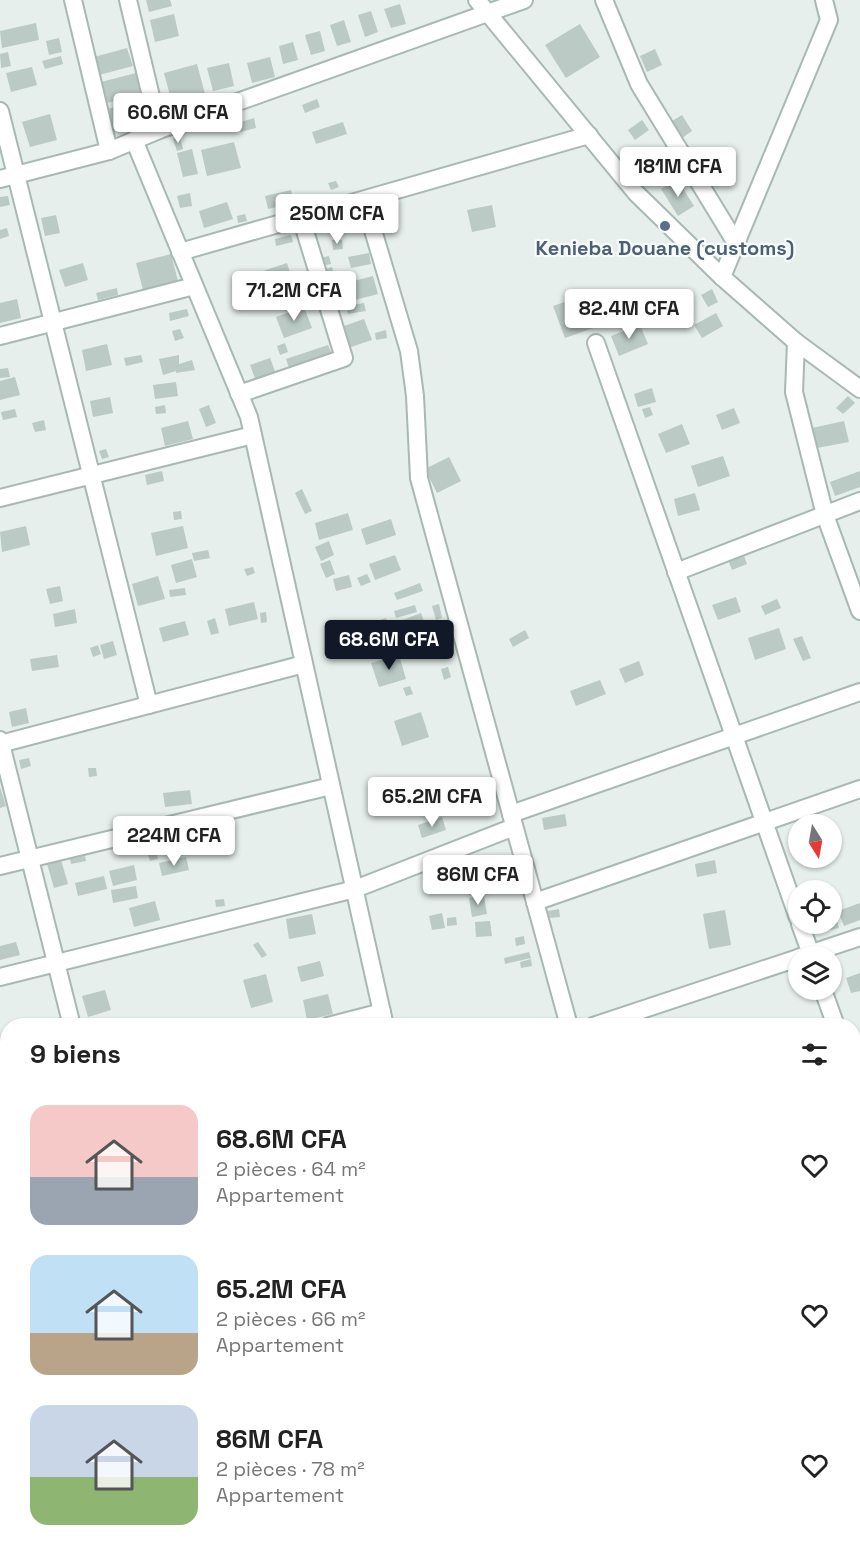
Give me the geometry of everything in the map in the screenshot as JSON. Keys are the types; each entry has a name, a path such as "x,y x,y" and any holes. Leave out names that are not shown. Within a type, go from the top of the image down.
{"street":[{"path":"73,0 109,151"},
{"path":"128,0 159,130"},
{"path":"477,0 636,193 722,277 796,342 860,389"},
{"path":"8,177 109,151 159,130 524,0"},
{"path":"604,0 639,84 736,243"},
{"path":"722,277 829,21 824,0"},
{"path":"0,111 8,177 53,322 148,705"},
{"path":"180,252 589,135"},
{"path":"134,141 249,417 384,1018"},
{"path":"364,200 410,351 415,396 419,478 567,1018"},
{"path":"239,394 344,358 301,218"},
{"path":"0,336 194,286"},
{"path":"796,342 794,392 825,514 860,611"},
{"path":"596,343 788,889"},
{"path":"0,498 253,435"},
{"path":"676,572 860,501"},
{"path":"70,1018 0,742 304,664"},
{"path":"0,977 355,890 513,821 734,736 860,693"},
{"path":"0,866 331,786"},
{"path":"535,902 860,789"},
{"path":"834,946 860,937"},
{"path":"617,1018 788,962"},
{"path":"827,1000 833,1018"}],"building":[{"path":"146,0 170,0 172,6 149,12"},
{"path":"400,4 406,24 391,28 384,9"},
{"path":"371,11 378,32 365,37 358,15"},
{"path":"174,14 179,36 155,42 150,20"},
{"path":"344,20 351,42 337,46 330,25"},
{"path":"36,23 39,40 2,48 0,31"},
{"path":"580,24 600,57 566,78 545,45"},
{"path":"320,31 325,51 311,55 305,35"},
{"path":"59,38 62,52 49,55 46,41"},
{"path":"293,42 298,60 283,64 279,46"},
{"path":"127,48 133,66 99,75 94,57"},
{"path":"655,49 662,65 647,72 640,56"},
{"path":"8,52 11,66 1,68 0,54"},
{"path":"61,56 63,64 45,69 42,61"},
{"path":"270,57 275,77 252,83 247,63"},
{"path":"229,63 234,86 213,91 207,68"},
{"path":"197,64 205,94 172,103 164,73"},
{"path":"32,67 37,85 11,92 6,73"},
{"path":"136,73 142,94 107,103 101,82"},
{"path":"317,99 320,107 305,113 302,105"},
{"path":"118,106 123,126 113,129 108,109"},
{"path":"146,106 149,120 127,125 124,111"},
{"path":"50,114 57,140 30,147 22,122"},
{"path":"682,115 692,131 682,138 672,121"},
{"path":"254,118 256,128 240,132 238,123"},
{"path":"642,120 649,130 635,140 628,130"},
{"path":"231,122 233,129 221,132 219,125"},
{"path":"343,122 347,134 316,144 312,132"},
{"path":"180,137 183,149 177,151 173,139"},
{"path":"234,142 241,168 207,176 201,150"},
{"path":"662,148 674,169 648,183 636,162"},
{"path":"192,149 198,174 183,177 177,153"},
{"path":"677,179 694,206 678,216 661,189"},
{"path":"336,181 339,187 331,190 328,183"},
{"path":"291,190 294,203 268,209 265,196"},
{"path":"190,193 192,206 180,208 177,196"},
{"path":"8,196 10,205 0,207 0,197"},
{"path":"304,196 306,204 298,206 296,198"},
{"path":"227,202 233,219 204,228 199,211"},
{"path":"492,205 496,227 472,232 467,210"},
{"path":"245,214 247,221 238,223 237,216"},
{"path":"56,215 60,233 45,236 41,218"},
{"path":"7,228 9,236 0,239 0,230"},
{"path":"291,235 293,242 276,246 275,239"},
{"path":"332,240 342,240 343,249 333,250"},
{"path":"369,253 371,264 351,268 348,257"},
{"path":"171,254 178,281 143,290 136,263"},
{"path":"329,256 331,264 322,266 320,258"},
{"path":"83,263 88,280 65,287 59,270"},
{"path":"287,263 295,289 272,297 263,271"},
{"path":"332,267 335,276 328,278 325,269"},
{"path":"373,276 378,294 351,301 346,283"},
{"path":"117,288 118,295 98,300 96,293"},
{"path":"259,289 261,293 247,299 245,294"},
{"path":"601,289 613,321 565,338 553,306"},
{"path":"712,289 718,302 708,307 701,295"},
{"path":"269,295 271,303 253,310 250,301"},
{"path":"17,299 21,318 0,323 0,303"},
{"path":"364,303 366,311 348,314 347,306"},
{"path":"690,303 694,314 675,321 670,311"},
{"path":"304,307 312,328 284,338 276,317"},
{"path":"187,309 189,316 170,321 169,313"},
{"path":"716,313 723,326 702,338 694,325"},
{"path":"364,319 372,340 348,348 341,327"},
{"path":"640,325 648,344 619,356 611,336"},
{"path":"180,329 184,338 175,341 172,331"},
{"path":"386,330 387,338 376,340 375,333"},
{"path":"285,343 288,352 280,355 277,346"},
{"path":"107,344 112,365 86,371 82,350"},
{"path":"328,345 332,354 289,368 286,359"},
{"path":"141,355 143,362 126,366 124,358"},
{"path":"179,355 179,364 192,360 195,370 176,373 176,371 163,375 159,359"},
{"path":"270,358 276,374 256,381 250,365"},
{"path":"8,368 10,377 0,378 0,369"},
{"path":"15,377 20,395 0,400 0,381"},
{"path":"176,382 178,396 155,399 153,385"},
{"path":"652,388 656,402 638,407 634,394"},
{"path":"848,396 855,403 843,414 836,408"},
{"path":"110,397 113,413 93,417 90,401"},
{"path":"165,405 166,413 156,414 155,407"},
{"path":"209,405 216,423 206,427 199,409"},
{"path":"650,407 653,415 645,418 642,409"},
{"path":"734,408 740,423 722,430 716,415"},
{"path":"15,409 17,417 3,420 1,412"},
{"path":"44,420 46,430 35,432 32,423"},
{"path":"188,421 193,439 165,446 161,428"},
{"path":"844,421 849,442 817,448 812,428"},
{"path":"682,424 690,444 666,453 658,434"},
{"path":"106,449 109,457 102,459 99,451"},
{"path":"723,456 730,476 698,487 691,466"},
{"path":"449,457 461,481 437,493 425,469"},
{"path":"162,471 164,481 147,485 145,475"},
{"path":"860,471 860,487 835,496 830,482"},
{"path":"302,489 312,511 305,514 295,493"},
{"path":"695,493 700,510 678,516 674,499"},
{"path":"181,511 182,519 174,520 173,512"},
{"path":"348,513 353,530 319,540 315,523"},
{"path":"391,519 396,535 366,545 361,529"},
{"path":"26,526 30,545 2,552 0,532"},
{"path":"183,526 188,548 156,556 151,533"},
{"path":"329,541 334,555 321,561 315,547"},
{"path":"208,550 210,558 194,561 192,553"},
{"path":"395,555 401,570 375,580 369,564"},
{"path":"744,556 747,564 732,570 729,562"},
{"path":"192,559 197,577 176,583 171,565"},
{"path":"330,560 335,574 326,578 320,564"},
{"path":"253,567 255,573 247,576 244,569"},
{"path":"367,574 371,582 361,586 357,578"},
{"path":"349,575 352,587 336,591 333,579"},
{"path":"158,576 165,599 138,606 132,584"},
{"path":"420,583 423,591 397,600 394,593"},
{"path":"60,586 63,601 50,604 46,589"},
{"path":"185,588 186,595 170,597 169,590"},
{"path":"736,597 741,612 718,620 712,605"},
{"path":"777,599 781,608 765,615 761,606"},
{"path":"254,602 258,619 229,626 225,609"},
{"path":"439,604 442,618 436,620 432,606"},
{"path":"415,605 417,612 396,618 394,611"},
{"path":"75,609 77,623 55,627 53,614"},
{"path":"266,612 267,622 261,623 260,613"},
{"path":"421,613 428,632 399,643 392,624"},
{"path":"215,618 219,633 211,635 207,621"},
{"path":"386,618 388,625 379,628 377,621"},
{"path":"185,621 189,635 163,642 159,628"},
{"path":"779,628 786,649 755,660 748,638"},
{"path":"525,630 529,638 513,647 509,639"},
{"path":"376,633 382,649 358,659 352,643"},
{"path":"802,636 811,658 803,661 793,639"},
{"path":"113,641 117,655 104,659 100,645"},
{"path":"395,641 397,649 385,651 384,643"},
{"path":"98,645 101,654 93,657 90,648"},
{"path":"57,655 59,667 32,671 30,659"},
{"path":"399,655 406,679 379,687 371,663"},
{"path":"639,661 644,675 625,683 619,669"},
{"path":"448,667 451,677 444,680 441,669"},
{"path":"600,680 606,694 576,706 570,691"},
{"path":"410,686 413,694 406,696 403,688"},
{"path":"26,708 29,723 12,727 9,712"},
{"path":"421,712 429,737 402,746 394,721"},
{"path":"29,758 31,766 21,769 19,760"},
{"path":"88,768 96,768 97,776 89,777"},
{"path":"0,787 6,806 0,808"},
{"path":"190,790 192,804 165,807 163,793"},
{"path":"565,814 567,826 544,830 542,818"},
{"path":"442,817 446,830 422,838 418,825"},
{"path":"153,842 158,859 150,861 145,845"},
{"path":"177,846 179,852 169,857 166,851"},
{"path":"85,856 86,861 71,864 70,859"},
{"path":"186,857 189,870 162,876 159,863"},
{"path":"61,860 68,884 54,888 47,864"},
{"path":"715,860 717,873 697,877 695,864"},
{"path":"485,864 487,875 463,880 461,868"},
{"path":"134,865 137,880 113,886 109,871"},
{"path":"104,876 107,889 78,896 75,883"},
{"path":"136,886 138,898 113,903 111,890"},
{"path":"484,896 487,914 472,917 469,898"},
{"path":"224,899 225,906 216,907 215,900"},
{"path":"155,901 160,920 134,927 129,908"},
{"path":"860,903 860,920 844,926 842,910"},
{"path":"559,909 560,917 549,918 548,911"},
{"path":"725,910 731,945 709,949 703,914"},
{"path":"442,913 445,928 432,930 429,916"},
{"path":"312,914 316,934 289,939 286,919"},
{"path":"456,917 457,925 447,926 447,918"},
{"path":"490,921 492,936 476,937 475,922"},
{"path":"524,936 525,944 516,946 515,938"},
{"path":"16,942 20,955 0,960 0,946"},
{"path":"258,942 267,955 262,958 253,945"},
{"path":"529,952 531,958 505,964 504,958"},
{"path":"531,959 532,966 521,968 520,962"},
{"path":"320,961 324,976 301,982 297,967"},
{"path":"860,973 860,991 851,993 846,978"},
{"path":"266,974 273,1002 251,1008 243,980"},
{"path":"105,990 111,1010 88,1017 82,996"},
{"path":"328,994 333,1014 307,1018 303,1000"}],"place":[{"name":"Kenieba Douane (customs)","path":"665,226"}]}
